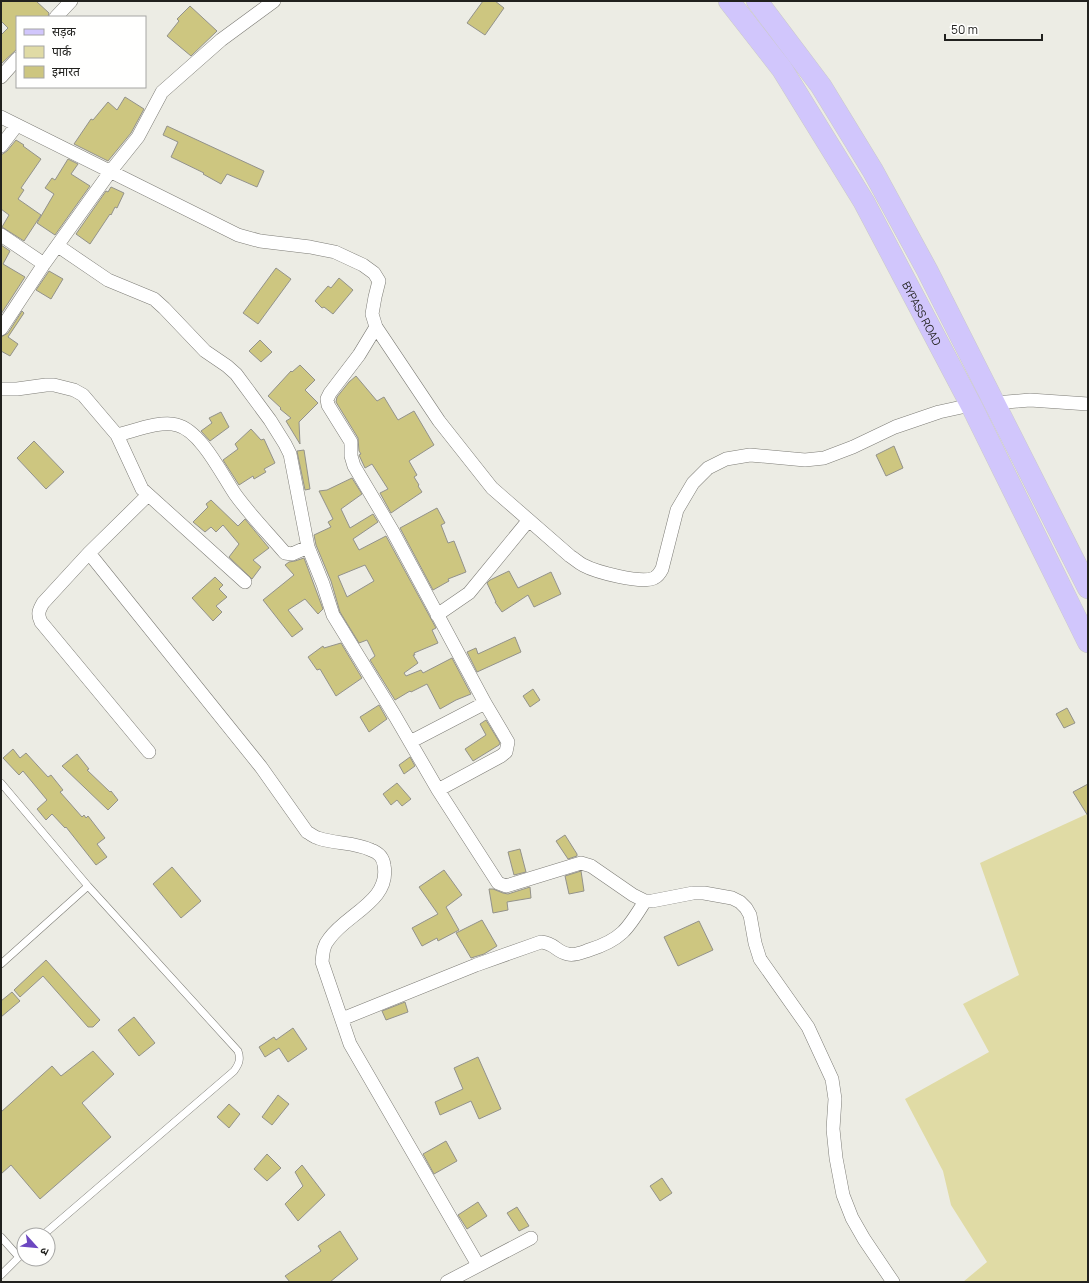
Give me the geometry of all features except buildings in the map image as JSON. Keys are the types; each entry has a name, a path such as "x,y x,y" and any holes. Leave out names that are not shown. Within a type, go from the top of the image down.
{"main road":[{"name":"BYPASS ROAD","path":"729,1 782,69 864,202 971,405 1088,642"},
{"name":"BYPASS ROAD","path":"757,1 821,86 873,171 927,270 1088,588"}],"street":[{"path":"57,16 71,1"},
{"path":"1,329 44,264 110,172 138,137 157,101 168,86 221,40 274,1"},
{"path":"1,77 16,60"},
{"path":"1,118 238,235 260,241 310,247 335,252 363,265 374,273 379,282 372,314 376,327 439,421 492,488 570,556 584,566 632,579 648,580 655,578 662,569 677,510 693,483 708,468 726,459 750,456 805,460 824,458 854,447 895,427 939,412 971,405"},
{"path":"1,146 17,125"},
{"path":"1,235 44,264"},
{"path":"58,246 108,280 154,299 205,351 236,374 270,420 290,454 308,547 323,584 333,615 494,880 501,886 506,886 580,863 591,866 645,901 693,893 704,893 732,898 740,902 746,908 750,915 755,943 760,959 808,1027 832,1080 835,1099 833,1129 836,1158 843,1195 852,1218 861,1234 892,1282"},
{"path":"376,327 359,355 330,393 327,399 328,406 351,442 351,456 354,466 392,530 508,742 506,752 501,756 438,790"},
{"path":"1,389 16,389 46,385 62,386 83,395 117,435 124,447 142,489 245,582"},
{"path":"995,403 1030,400 1088,404"},
{"path":"117,435 162,424 177,425 186,430 195,437 214,461 235,494 285,553 288,555 292,554 308,547"},
{"path":"148,495 88,553 43,603 39,609 38,616 41,622 149,752"},
{"path":"437,614 469,593 528,520"},
{"path":"88,553 262,768 307,832 317,838 366,847 376,852 383,859 386,873 374,898 339,926 328,940 323,950 322,962 350,1044 478,1265"},
{"path":"410,742 485,702"},
{"path":"342,1019 540,942 547,942 562,952 569,954 577,954 606,945 620,936 631,924 645,901"},
{"path":"447,1282 531,1238"}],"lane":[{"path":"1,783 88,886 238,1051 240,1057 234,1071 52,1227"},
{"path":"1,964 88,886"},
{"path":"1,1237 16,1250"},
{"path":"1,1274 16,1259"}],"green space":[{"path":"1087,814 1088,1282 963,1282 987,1262 951,1205 943,1171 905,1099 989,1052 963,1004 1019,975 980,863"}]}
